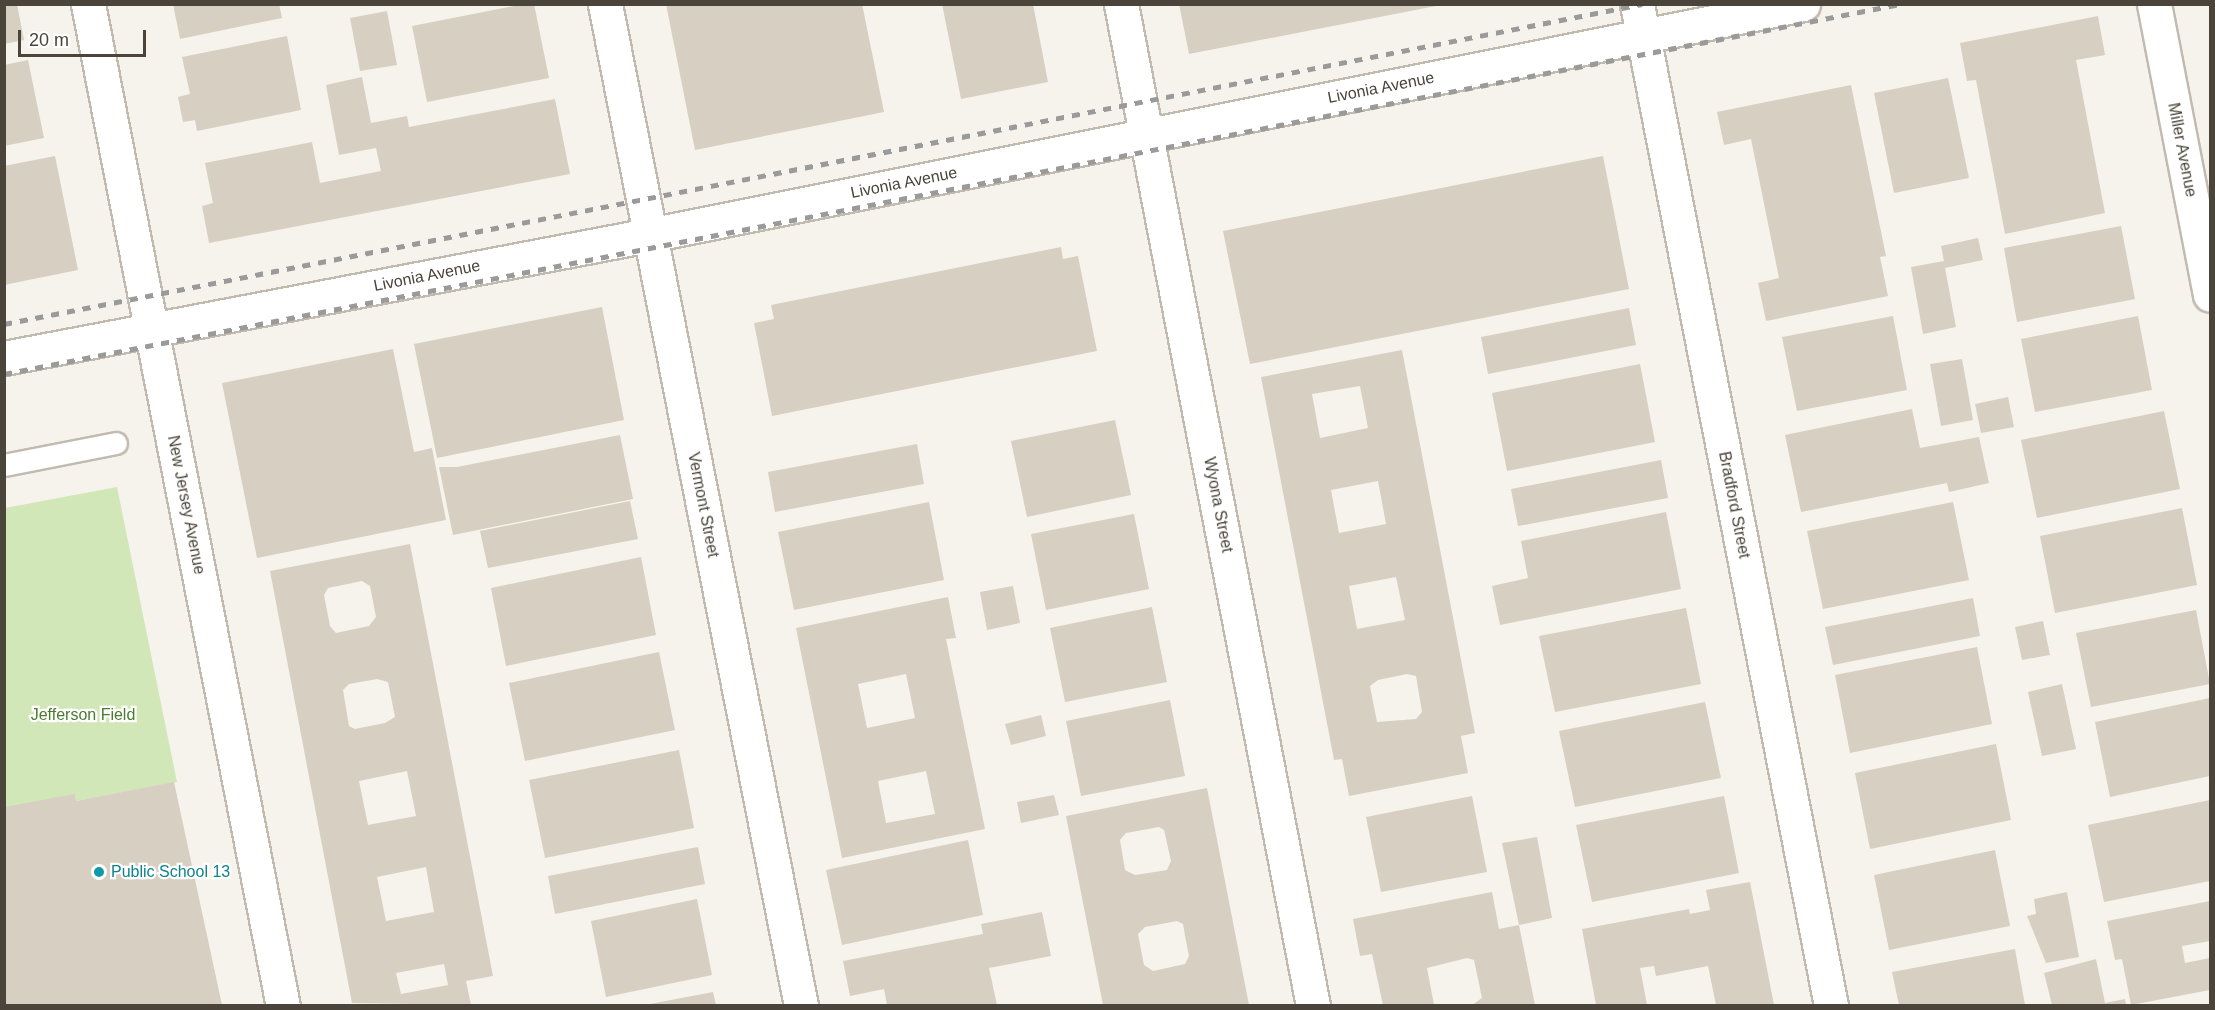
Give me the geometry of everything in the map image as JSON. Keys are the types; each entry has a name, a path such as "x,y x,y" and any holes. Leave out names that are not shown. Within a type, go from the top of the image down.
{"street":[{"name":"New Jersey Avenue","path":"88,4 283,1005"},
{"name":"Vermont Street","path":"605,4 801,1005"},
{"name":"Wyona Street","path":"1121,4 1313,1005"},
{"name":"Bradford Street","path":"1637,4 1831,1005"},
{"name":"Livonia Avenue","path":"4,358 650,235 1803,4"},
{"name":"Miller Avenue","path":"2154,4 2211,295"}],"lane":[{"path":"4,465 116,443"}],"green space":[{"name":"Jefferson Field","path":"117,487 177,782 76,801 75,795 5,807 5,508"}],"building":[{"path":"4,4 17,4 24,40 4,44"},
{"path":"173,4 279,4 282,18 180,39"},
{"path":"534,4 549,78 427,102 412,26"},
{"path":"666,4 862,4 884,112 695,150"},
{"path":"942,4 1033,4 1048,82 961,99"},
{"path":"1179,4 1436,4 1436,6 1189,54"},
{"path":"387,11 397,65 360,71 350,18"},
{"path":"2098,16 2105,55 2076,60 2105,213 2005,234 1976,80 1967,81 1960,43"},
{"path":"287,36 301,110 197,131 195,120 183,122 178,97 190,94 182,57"},
{"path":"28,60 44,138 4,146 4,65"},
{"path":"362,77 371,123 407,116 409,127 555,99 570,174 209,243 202,206 213,203 205,163 312,142 320,183 381,171 376,148 339,155 326,85"},
{"path":"1948,78 1969,178 1894,193 1874,93"},
{"path":"1851,85 1886,256 1880,257 1888,296 1766,321 1758,283 1779,278 1751,139 1724,145 1717,112"},
{"path":"55,156 78,270 4,285 4,166"},
{"path":"1603,156 1629,289 1250,364 1223,231"},
{"path":"2121,226 2135,299 2017,322 2004,248"},
{"path":"1978,238 1983,260 1945,268 1956,327 1923,334 1911,267 1944,261 1941,246"},
{"path":"1061,247 1063,259 1078,256 1097,351 772,416 754,323 774,319 771,305"},
{"path":"602,307 624,420 437,458 414,344"},
{"path":"1629,308 1636,345 1488,374 1481,337"},
{"path":"1893,316 1907,390 1797,411 1782,337"},
{"path":"2138,316 2152,390 2035,412 2021,339"},
{"path":"393,349 414,452 432,448 446,520 257,558 222,383"},
{"path":"1402,350 1475,733 1461,736 1468,773 1349,796 1342,759 1334,760 1261,377","holes":["1360,386 1368,428 1320,438 1312,394","1378,481 1386,524 1339,533 1331,490","1396,577 1405,620 1357,629 1349,586","1407,674 1416,676 1422,712 1416,719 1377,722 1370,686 1378,680"]},
{"path":"1962,359 1973,420 1941,426 1930,364"},
{"path":"1640,364 1655,442 1507,471 1492,393"},
{"path":"2008,397 2014,427 1981,433 1975,404"},
{"path":"1912,409 1920,448 1979,437 1989,483 1949,492 1947,483 1801,512 1785,435"},
{"path":"2164,411 2180,489 2037,518 2021,440"},
{"path":"1115,420 1131,495 1027,517 1011,441"},
{"path":"620,435 633,499 453,535 439,467 457,467"},
{"path":"917,444 924,484 775,512 768,472"},
{"path":"1661,460 1668,498 1518,526 1511,489"},
{"path":"630,501 638,539 488,568 480,531"},
{"path":"929,502 944,580 794,610 778,532"},
{"path":"1953,502 1969,580 1823,609 1807,531"},
{"path":"2182,508 2197,585 2055,613 2040,536"},
{"path":"1666,512 1681,589 1500,625 1492,586 1528,578 1521,541"},
{"path":"1134,514 1149,589 1046,610 1031,534"},
{"path":"410,544 493,976 466,981 471,1005 352,1003 270,571","holes":["362,581 370,586 376,617 369,626 336,633 330,626 324,595 328,588","377,679 388,682 395,717 385,723 355,729 349,726 343,690 349,684","407,771 416,816 368,825 359,781","426,867 434,912 386,921 377,877","444,964 448,985 401,994 396,973"]},
{"path":"641,557 656,635 506,666 491,588"},
{"path":"1013,586 1020,623 987,630 980,592"},
{"path":"948,597 956,638 946,639 985,829 842,858 796,628","holes":["906,674 915,718 867,728 858,684","926,771 935,814 886,823 878,781"]},
{"path":"1973,598 1980,636 1833,665 1825,627"},
{"path":"1152,607 1167,682 1065,702 1050,628"},
{"path":"1686,608 1701,684 1555,712 1539,636"},
{"path":"2196,610 2210,684 2091,707 2076,633"},
{"path":"2043,621 2050,655 2022,660 2015,627"},
{"path":"1977,647 1992,724 1850,753 1835,675"},
{"path":"659,652 675,730 525,761 509,683"},
{"path":"2062,684 2076,749 2042,756 2028,692"},
{"path":"2210,698 2210,776 2110,797 2095,722"},
{"path":"1170,700 1185,776 1081,796 1066,721"},
{"path":"1705,702 1721,778 1575,807 1559,731"},
{"path":"1041,715 1046,736 1011,745 1005,724"},
{"path":"1996,744 2011,820 1870,849 1855,773"},
{"path":"679,750 694,828 545,858 529,780"},
{"name":"Public School 13","path":"174,782 222,1005 4,1005 4,807 75,794 76,801"},
{"path":"1207,788 1249,1005 1103,1005 1066,816","holes":["1159,827 1164,830 1171,861 1167,870 1135,875 1125,870 1120,840 1126,833","1177,921 1183,924 1189,956 1185,964 1153,971 1144,965 1138,934 1145,927"]},
{"path":"1054,795 1059,815 1021,823 1017,802"},
{"path":"1472,796 1487,872 1381,892 1366,817"},
{"path":"1724,796 1739,873 1592,902 1576,825"},
{"path":"2210,800 2210,881 2104,902 2088,825"},
{"path":"1537,837 1552,918 1519,925 1502,843"},
{"path":"968,840 983,915 842,945 826,870"},
{"path":"698,847 705,884 555,914 548,876"},
{"path":"1995,850 2010,926 1889,950 1874,875"},
{"path":"1750,882 1774,1005 1716,1005 1708,966 1656,976 1654,966 1640,968 1647,1005 1596,1005 1582,929 1689,909 1690,914 1710,910 1706,890"},
{"path":"1492,892 1499,929 1519,925 1535,1005 1472,1005 1482,998 1474,960 1467,958 1427,968 1434,1005 1383,1005 1372,954 1360,956 1353,919"},
{"path":"2067,892 2079,957 2046,963 2027,916 2036,914 2034,899"},
{"path":"697,899 712,975 606,997 591,921"},
{"path":"2210,901 2210,941 2182,946 2185,963 2210,958 2210,990 2131,1005 2122,959 2115,960 2107,921"},
{"path":"1042,912 1051,956 989,968 997,1005 887,1005 884,989 850,996 843,961 983,934 981,924"},
{"path":"2015,949 2025,1005 1899,1005 1892,972"},
{"path":"2096,959 2105,1003 2125,999 2126,1005 2052,1005 2044,973"},
{"path":"713,992 716,1005 650,1005 650,1004"}],"railway":[{"path":"4,324 1642,4"},
{"path":"4,374 1900,4"}],"place":[{"name":"Public School 13","path":"99,872"}]}
